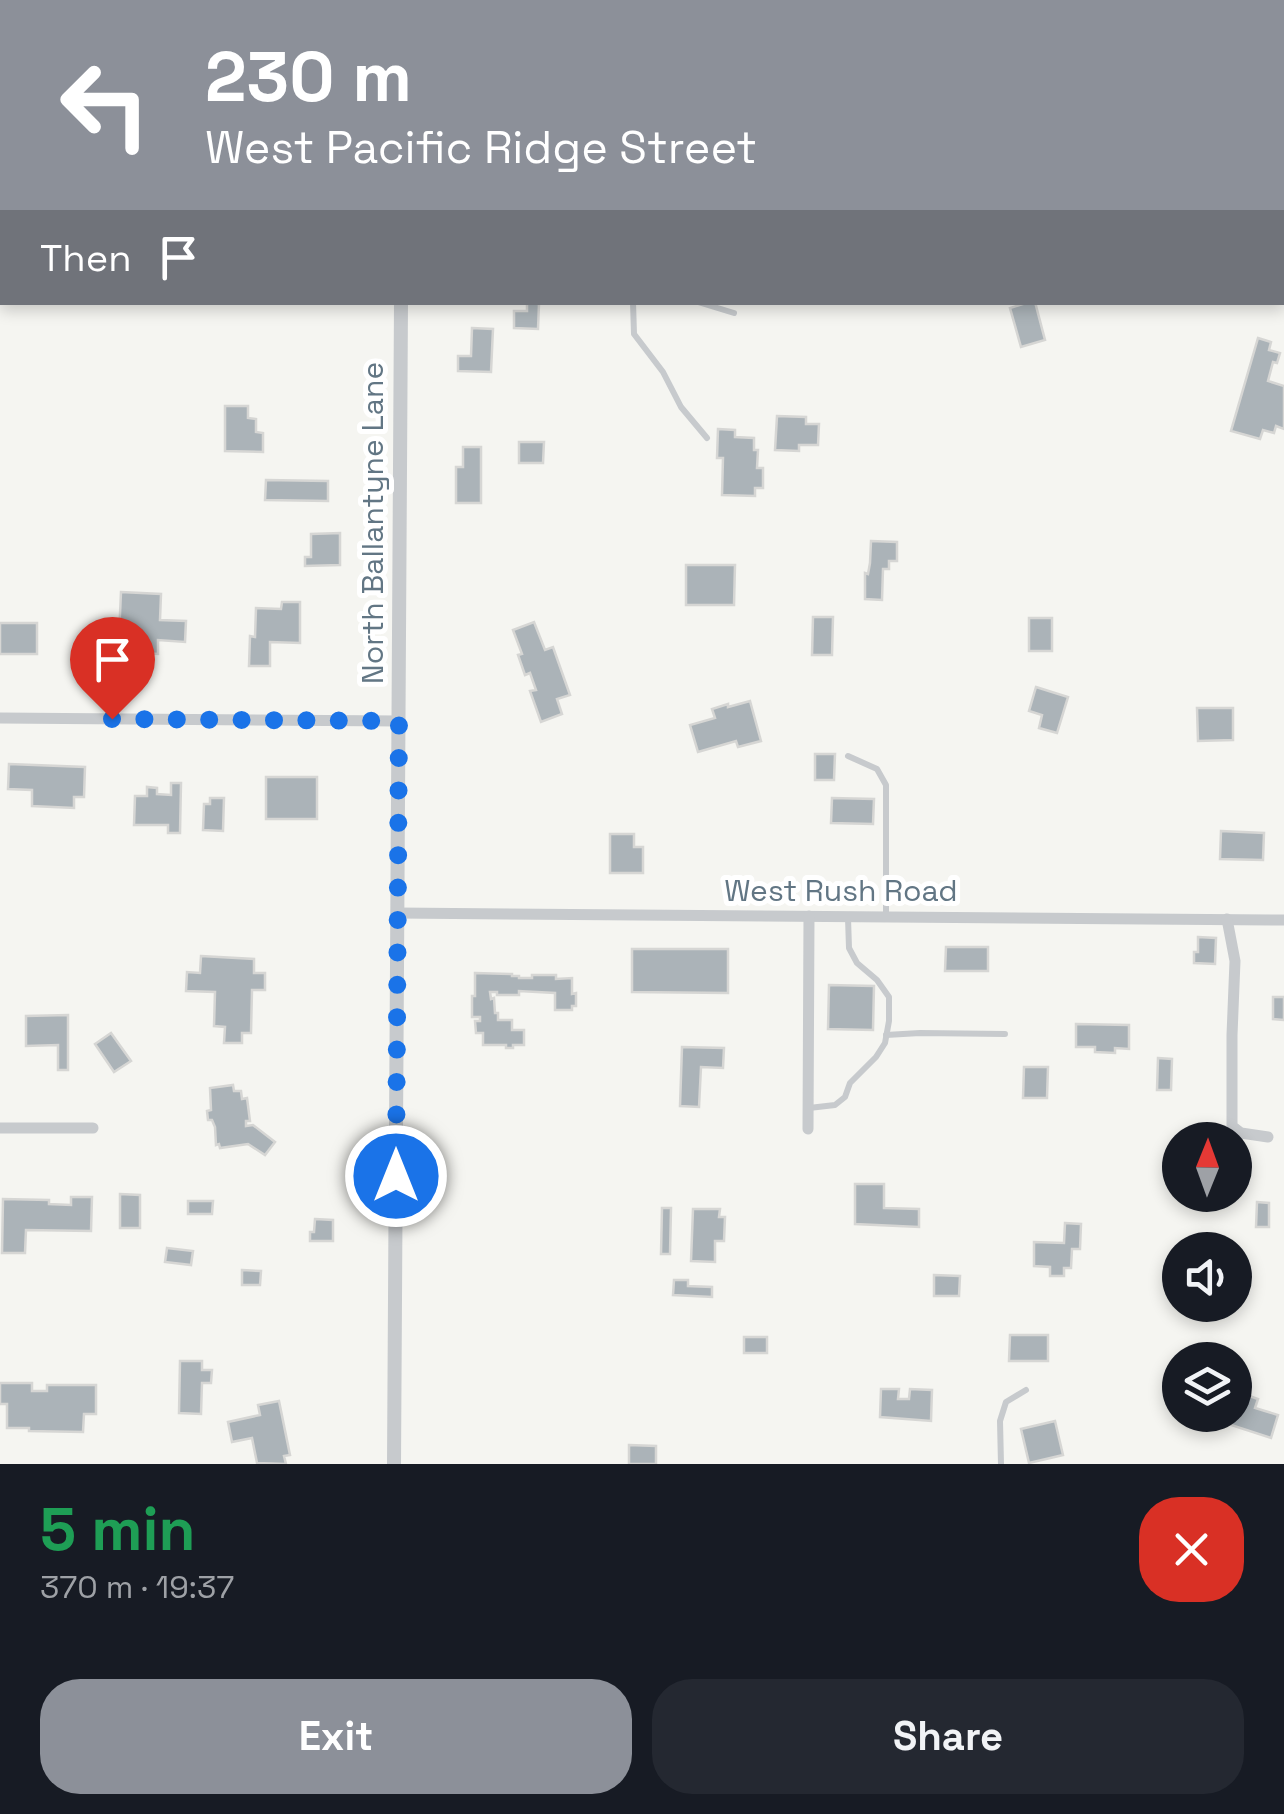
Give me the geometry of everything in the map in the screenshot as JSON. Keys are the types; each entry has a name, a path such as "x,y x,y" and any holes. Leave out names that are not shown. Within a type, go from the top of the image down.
{"street":[{"name":"North Ballantyne Lane","path":"394,1464 401,305"},
{"path":"0,718 399,721"},
{"name":"West Rush Road","path":"397,913 1284,920"},
{"path":"808,1129 809,916"},
{"path":"1226,919 1235,961 1232,1126 1241,1133 1268,1137"},
{"path":"0,1128 93,1128"}],"lane":[{"path":"632,305 634,334 663,372 681,407 707,438"},
{"path":"709,305 734,312"},
{"path":"848,756 877,769 886,785 886,917"},
{"path":"808,1108 835,1105 845,1097 850,1084 885,1042 889,997 857,963 850,948 848,916"},
{"path":"886,1035 1005,1034"},
{"path":"1001,1464 1000,1421 1006,1402 1026,1390"}],"building":[{"path":"527,305 539,305 538,329 514,328 514,311 527,311"},
{"path":"1036,305 1045,340 1021,347 1010,308"},
{"path":"472,328 493,329 491,372 458,371 458,356 471,356"},
{"path":"1258,338 1271,342 1269,350 1280,353 1268,381 1284,386 1284,429 1276,426 1274,433 1263,430 1260,439 1231,431"},
{"path":"225,406 248,406 248,418 256,419 256,432 263,433 263,452 225,451"},
{"path":"777,416 806,417 806,424 819,424 818,445 799,445 799,451 775,450"},
{"path":"718,429 735,430 735,437 754,438 757,468 763,468 763,488 755,488 755,496 722,495 723,458 717,458"},
{"path":"519,442 544,442 543,463 519,463"},
{"path":"463,447 481,447 481,503 456,503 456,467 463,467"},
{"path":"266,480 328,481 328,501 265,500"},
{"path":"340,533 340,565 305,566 305,557 311,557 311,534"},
{"path":"871,541 897,542 897,561 889,561 889,569 883,569 882,600 865,599"},
{"path":"686,565 735,565 734,605 686,605"},
{"path":"121,592 161,594 160,620 186,621 185,642 158,640 158,654 144,653 144,637 119,636"},
{"path":"282,602 300,602 300,643 270,642 270,666 249,666 256,608 281,609"},
{"path":"813,617 833,617 832,655 812,655"},
{"path":"1029,618 1052,618 1052,651 1029,651"},
{"path":"534,622 545,650 553,647 570,695 557,699 562,714 541,722 530,691 536,690 530,673 525,675 513,630"},
{"path":"0,623 37,623 37,654 0,654"},
{"path":"1036,687 1068,697 1057,733 1039,728 1042,715 1029,711"},
{"path":"750,701 761,741 738,747 736,741 698,752 690,725 715,718 712,709"},
{"path":"1197,708 1233,708 1233,740 1198,741"},
{"path":"815,754 835,754 834,780 815,780"},
{"path":"9,764 85,767 84,797 74,797 74,808 32,806 32,790 8,789"},
{"path":"266,777 317,777 317,819 266,819"},
{"path":"171,783 181,783 180,833 168,833 168,825 134,825 135,796 147,796 147,787 157,788 157,794 171,795"},
{"path":"210,798 224,798 223,831 203,830 204,804 210,804"},
{"path":"832,798 874,799 873,824 831,823"},
{"path":"1221,831 1264,833 1263,860 1220,859"},
{"path":"610,834 634,834 634,847 643,847 643,873 610,873"},
{"path":"1198,937 1216,938 1215,964 1194,963"},
{"path":"946,947 988,947 988,971 945,971"},
{"path":"632,949 728,949 728,993 632,992"},
{"path":"201,956 254,959 254,973 265,973 265,990 252,990 251,1033 242,1033 242,1043 224,1043 225,1027 214,1026 215,992 186,991 187,972 200,973"},
{"path":"475,973 572,978 576,1006 572,1010 555,1010 555,993 490,992 498,1020 512,1020 512,1030 524,1030 524,1045 483,1045 483,1033 476,1033 475,1021 480,1021 480,1017 472,1017"},
{"path":"829,985 874,986 873,1030 828,1029"},
{"path":"1273,997 1284,997 1284,1020 1273,1019"},
{"path":"68,1015 68,1070 58,1070 58,1045 26,1046 26,1016"},
{"path":"1076,1024 1129,1025 1129,1049 1115,1048 1115,1053 1076,1047"},
{"path":"111,1033 131,1061 114,1072 95,1044"},
{"path":"682,1047 724,1048 723,1068 701,1067 699,1107 680,1106"},
{"path":"1158,1058 1172,1059 1171,1090 1157,1090"},
{"path":"1024,1067 1048,1067 1047,1098 1023,1098"},
{"path":"233,1085 234,1091 241,1091 242,1099 247,1098 250,1121 246,1121 246,1126 253,1125 275,1142 265,1155 248,1144 220,1148 216,1145 215,1127 208,1120 207,1111 211,1110 210,1088"},
{"path":"855,1184 884,1184 884,1208 919,1209 919,1227 855,1224"},
{"path":"120,1194 140,1195 140,1228 120,1228"},
{"path":"71,1197 92,1197 91,1231 26,1230 25,1253 2,1253 3,1199 49,1200 49,1204 71,1205"},
{"path":"188,1201 213,1201 212,1214 188,1214"},
{"path":"1257,1202 1269,1203 1269,1227 1256,1227"},
{"path":"662,1208 671,1208 670,1254 661,1254"},
{"path":"693,1209 720,1209 719,1217 725,1217 724,1241 715,1241 715,1262 691,1261"},
{"path":"315,1219 333,1220 333,1241 310,1241"},
{"path":"1065,1223 1081,1224 1080,1249 1072,1249 1071,1268 1064,1268 1064,1276 1050,1276 1050,1267 1034,1266 1034,1242 1064,1243"},
{"path":"167,1248 193,1251 191,1265 165,1262"},
{"path":"242,1270 261,1271 260,1285 242,1285"},
{"path":"934,1275 960,1276 959,1296 934,1296"},
{"path":"674,1280 688,1280 688,1286 712,1287 712,1297 673,1295"},
{"path":"1010,1335 1048,1335 1048,1361 1009,1361"},
{"path":"744,1337 767,1337 767,1353 744,1353"},
{"path":"180,1361 202,1361 202,1370 212,1370 211,1383 202,1383 201,1414 179,1413"},
{"path":"0,1383 32,1383 32,1391 47,1391 47,1385 96,1385 96,1414 84,1414 83,1432 7,1428 7,1404 0,1404"},
{"path":"881,1389 899,1389 898,1399 909,1399 910,1389 932,1390 931,1421 880,1417"},
{"path":"1252,1397 1258,1399 1255,1408 1278,1415 1271,1438 1252,1432"},
{"path":"279,1401 290,1455 284,1456 286,1464 257,1463 252,1438 232,1442 228,1422 260,1415 258,1405"},
{"path":"1055,1421 1063,1455 1029,1463 1021,1429"},
{"path":"629,1445 656,1446 656,1464 629,1464"}],"route":[{"path":"112,719 399,721 396,1176"}]}
